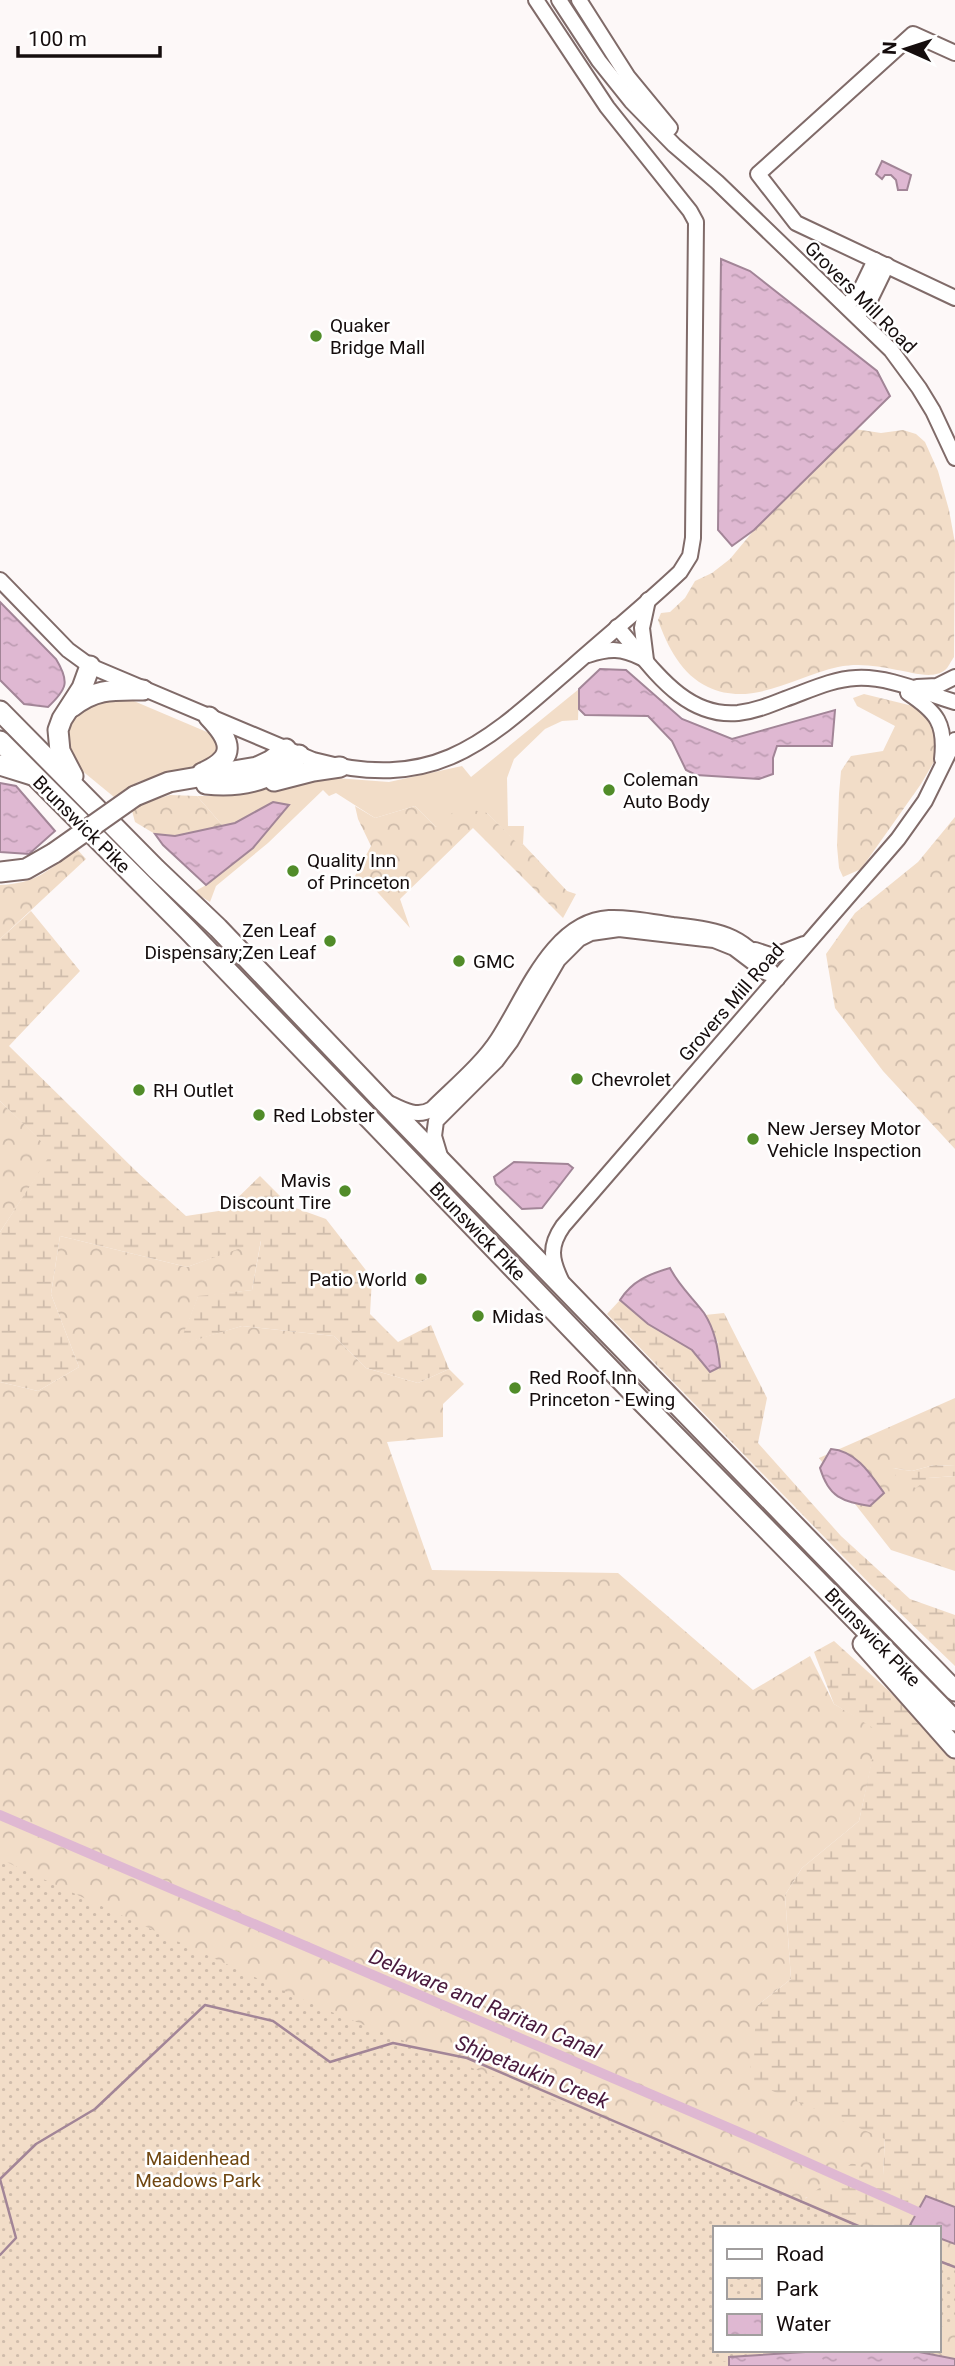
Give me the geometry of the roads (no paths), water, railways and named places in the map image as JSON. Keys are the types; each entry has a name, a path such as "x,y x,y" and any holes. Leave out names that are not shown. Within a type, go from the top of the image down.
{"highway":[{"path":"90,666 60,724 58,743 63,760 90,803"},
{"path":"71,707 93,693 143,690"},
{"name":"Brunswick Pike","path":"0,711 218,928 955,1691"},
{"path":"188,779 216,767 226,754 226,738 209,717"},
{"name":"Brunswick Pike","path":"0,741 197,940 955,1721"},
{"path":"245,785 275,775 292,752"},
{"path":"0,872 26,869 54,853 135,796 163,783 257,767 292,752"},
{"path":"0,765 34,775"},
{"path":"188,779 208,785 245,785 269,783 313,771 340,768"},
{"path":"720,1448 955,1675"},
{"path":"724,1485 955,1748"}],"street":[{"path":"0,580 68,650 90,666 292,752 340,768 377,771 400,770 446,759 482,741 583,657 683,568 693,543 696,225 690,212 591,86 536,0"},
{"name":"Grovers Mill Road","path":"559,0 616,85 674,145 717,182 891,350 919,388 955,458"},
{"name":"Grovers Mill Road","path":"579,0 637,88 717,182"},
{"path":"955,53 913,34 758,174 796,223 955,298"},
{"path":"852,311 869,302 881,263"},
{"path":"647,661 642,628 648,600"},
{"path":"617,627 673,691 698,707 726,713 754,710 845,679 867,678 930,687 955,677"},
{"path":"583,657 614,649 634,654 647,661"},
{"path":"892,683 955,702"},
{"path":"892,683 923,702 939,720 944,743 938,777"},
{"name":"Grovers Mill Road","path":"565,1288 551,1255 553,1243 563,1226 898,839 938,777 955,740"},
{"path":"379,1097 411,1112 426,1112 432,1109 497,1042 556,946 578,929 597,920 621,919 713,930 732,936 749,947 772,956 809,942"},
{"path":"444,1164 435,1142 436,1121 496,1061 511,1041 558,960 567,948 579,939 590,933 619,929 714,940 734,948 777,979"},
{"path":"749,947 777,979"}],"water":[{"path":"882,161 911,175 907,190 898,190 896,180 891,175 885,175 882,179 876,174"},
{"path":"721,259 750,271 877,371 890,396 754,530 732,546 718,530"},
{"path":"0,602 56,659 60,667 65,680 63,690 48,707 24,704 0,680"},
{"path":"600,669 626,670 682,719 732,739 835,710 832,746 777,746 773,758 773,774 759,779 696,775 686,770 672,741 648,716 585,715 579,709 579,689"},
{"path":"0,783 16,786 55,831 29,854 0,852"},
{"path":"273,802 289,805 253,848 206,885 163,845 155,834 175,836 235,823"},
{"path":"514,1162 568,1164 573,1168 542,1208 522,1209 496,1184 494,1177"},
{"path":"670,1268 711,1326 720,1367 710,1372 692,1350 648,1324 620,1300 642,1279"},
{"path":"831,1449 855,1459 868,1471 884,1493 870,1506 844,1500 832,1492 820,1468"},
{"path":"926,2196 955,2207 955,2244 941,2239 941,2226 910,2225"},
{"path":"806,2352 919,2352 955,2359 955,2366 729,2366 729,2357"}],"waterway":[{"name":"Delaware and Raritan Canal","path":"0,1815 755,2139 929,2217"},
{"name":"Shipetaukin Creek","path":"0,2255 16,2238 0,2179 36,2144 95,2109 205,2005 273,2021 330,2062 393,2043 467,2058 858,2226"},
{"name":"Shipetaukin Creek","path":"941,2262 955,2267"}],"place":[{"name":"Quaker Bridge Mall","path":"316,336"},
{"name":"Coleman Auto Body","path":"609,790"},
{"name":"Quality Inn of Princeton","path":"293,871"},
{"name":"Zen Leaf Dispensary;Zen Leaf","path":"330,941"},
{"name":"GMC","path":"459,961"},
{"name":"Chevrolet","path":"577,1079"},
{"name":"RH Outlet","path":"139,1090"},
{"name":"Red Lobster","path":"259,1115"},
{"name":"New Jersey Motor Vehicle Inspection","path":"753,1139"},
{"name":"Mavis Discount Tire","path":"345,1191"},
{"name":"Patio World","path":"421,1279"},
{"name":"Midas","path":"478,1316"},
{"name":"Red Roof Inn Princeton - Ewing","path":"515,1388"}],"park label":[{"name":"Maidenhead Meadows Park","path":"198,2169"}]}
